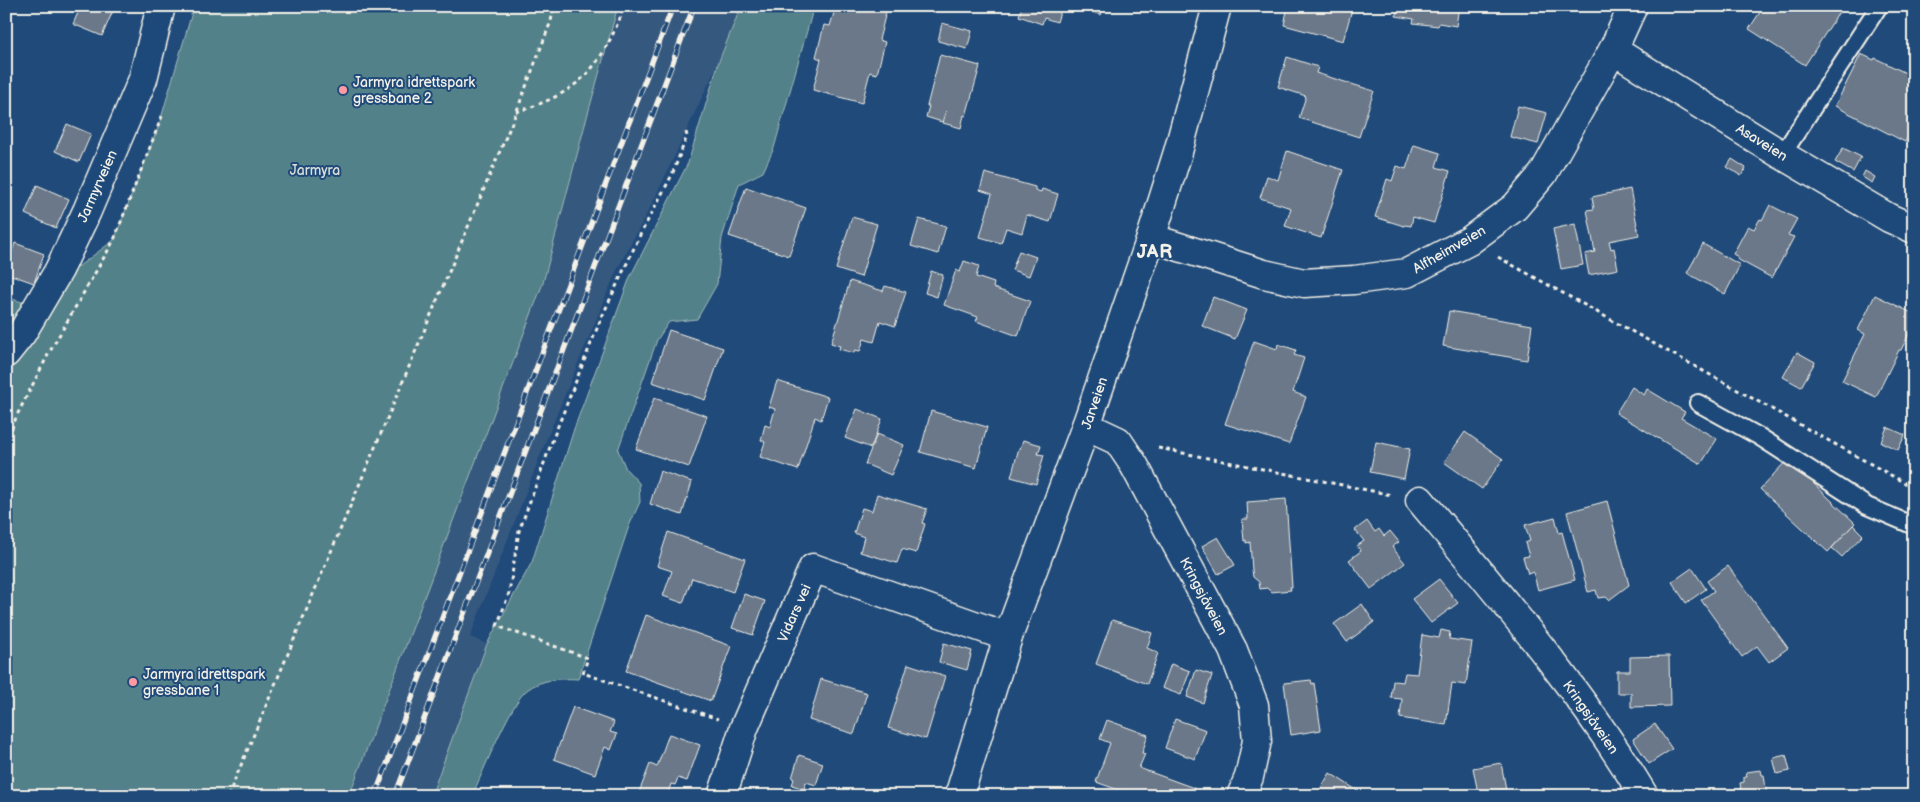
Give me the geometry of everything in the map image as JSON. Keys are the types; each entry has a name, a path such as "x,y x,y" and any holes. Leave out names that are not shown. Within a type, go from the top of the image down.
{"street":[{"name":"Jarmyrveien","path":"6,353 22,333 59,270 87,211 143,79 162,6"},
{"name":"Jarveien","path":"959,796 1008,637 1086,426 1151,238 1178,152 1217,6"},
{"name":"Alfheimveien","path":"1151,238 1264,274 1304,283 1354,280 1407,273 1469,241 1515,207 1542,174 1613,50 1633,6"},
{"name":"Asaveien","path":"1613,50 1782,155 1889,218 1914,229"},
{"path":"1086,426 1118,441"},
{"name":"Kringsjåveien","path":"1118,441 1134,465 1233,650 1254,705 1257,741 1249,777 1241,796"},
{"name":"Kringsjåveien","path":"1420,500 1563,676 1631,774 1644,796"},
{"name":"Vidars vei","path":"722,796 744,728 813,568 1008,637"}],"lane":[{"path":"1782,155 1879,6"},
{"path":"1698,404 1760,437 1867,506 1914,526"}],"path":[{"path":"228,796 516,113 551,21 554,6"},
{"path":"516,113 557,97 592,70 612,38 625,6"},
{"path":"686,132 687,136 672,175 640,233 600,321 554,436 519,531 509,593 497,626 588,658 583,673 744,728"},
{"path":"1469,241 1914,488"},
{"path":"1118,441 1420,500"}],"shaded area":[{"path":"618,6 743,6 654,200 616,272 547,438 470,637 487,644 431,796 349,796 543,283"}],"green space":[{"name":"Jarmyra","path":"192,6 618,6 543,283 349,796 6,796 6,297 28,304 114,240 159,125 191,16"},
{"path":"743,6 814,6 774,148 763,172 739,184 722,238 717,284 697,319 669,322 657,340 618,450 626,469 639,483 640,502 629,526 578,679 545,681 533,686 520,697 505,723 472,796 431,796 487,644 532,562 574,429 630,277 688,163 719,61 740,9"}],"building":[{"path":"81,6 115,6 102,36 73,24"},
{"path":"836,6 863,6 886,12 879,40 885,42 877,74 870,72 862,103 813,90 821,59 816,57 824,25 830,26"},
{"path":"1022,6 1062,6 1057,22 1044,18 1042,24 1019,16"},
{"path":"1081,6 1104,6 1101,15 1083,9"},
{"path":"1288,6 1353,6 1343,41 1284,25"},
{"path":"1398,6 1459,6 1456,26 1439,23 1438,26 1413,23 1414,19 1396,16"},
{"path":"1764,6 1843,6 1805,65 1749,29"},
{"path":"942,23 972,31 967,49 938,41"},
{"path":"1861,54 1874,60 1875,58 1914,77 1914,84 1911,90 1914,92 1914,141 1907,138 1905,142 1835,106"},
{"path":"940,55 980,66 961,128 943,123 946,111 942,122 926,117"},
{"path":"1287,57 1318,67 1316,73 1374,91 1359,137 1299,118 1306,96 1278,87"},
{"path":"1518,106 1547,113 1538,144 1510,137"},
{"path":"67,124 91,134 79,162 55,151"},
{"path":"1414,145 1440,153 1436,167 1450,171 1434,223 1413,217 1411,226 1404,226 1375,217 1387,179 1392,181 1397,166 1406,169"},
{"path":"1843,148 1861,157 1853,172 1835,162"},
{"path":"1287,151 1343,170 1321,238 1285,226 1291,208 1260,198 1267,176 1278,180"},
{"path":"1732,159 1746,168 1741,176 1727,167"},
{"path":"1865,171 1875,177 1872,183 1862,177"},
{"path":"985,173 1035,187 1035,190 1041,192 1042,189 1058,194 1050,222 1027,215 1022,233 1006,228 1001,243 980,237 992,194 980,190"},
{"path":"37,185 69,199 56,228 25,214"},
{"path":"746,187 806,208 789,256 729,236"},
{"path":"1630,189 1639,235 1609,241 1611,249 1614,248 1618,269 1589,275 1585,254 1595,252 1587,210 1594,209 1592,197"},
{"path":"1770,205 1797,219 1788,235 1794,237 1772,278 1737,259 1738,257 1733,254 1748,226 1754,229 1760,219 1762,220"},
{"path":"852,217 877,224 861,277 836,269"},
{"path":"919,219 946,226 938,254 911,246"},
{"path":"1575,224 1583,265 1561,269 1553,229"},
{"path":"15,243 44,254 34,283 6,273 6,267"},
{"path":"1703,244 1740,265 1725,294 1687,273"},
{"path":"1019,251 1036,257 1029,276 1012,270"},
{"path":"964,261 979,266 976,277 994,283 993,288 1030,301 1018,336 976,321 978,317 944,305 956,270 960,272"},
{"path":"931,271 943,275 937,297 925,293"},
{"path":"850,281 883,291 885,286 906,292 895,326 880,321 874,342 864,339 860,351 855,350 854,353 839,349 840,346 831,343"},
{"path":"1875,295 1914,314 1914,324 1876,397 1842,381 1865,334 1858,330"},
{"path":"1213,297 1247,310 1235,339 1202,326"},
{"path":"1449,311 1532,325 1527,360 1443,346"},
{"path":"669,330 723,348 705,400 652,382"},
{"path":"1254,341 1277,349 1278,344 1296,350 1294,355 1304,358 1293,392 1306,397 1289,444 1225,424"},
{"path":"1797,352 1815,362 1801,387 1783,377"},
{"path":"777,381 828,397 821,420 815,417 798,470 760,457 765,442 761,440 765,425 770,427 775,409 769,407"},
{"path":"1632,387 1644,395 1647,389 1685,412 1681,418 1717,439 1701,464 1616,413"},
{"path":"654,398 707,416 689,467 636,449"},
{"path":"857,409 882,419 871,448 845,438"},
{"path":"931,411 987,427 976,468 920,452"},
{"path":"1887,427 1905,435 1898,450 1881,442"},
{"path":"1465,432 1503,459 1482,489 1444,462"},
{"path":"877,434 904,445 891,475 865,464"},
{"path":"1023,440 1041,445 1038,454 1044,455 1036,484 1011,477"},
{"path":"1376,442 1410,449 1404,479 1370,472"},
{"path":"1788,459 1855,523 1828,552 1760,489"},
{"path":"660,471 692,482 682,515 650,504"},
{"path":"877,494 927,509 922,523 925,524 916,553 902,549 897,563 860,552 864,537 854,533 862,508 872,511"},
{"path":"1286,499 1292,587 1290,587 1291,590 1271,592 1267,588 1260,589 1259,582 1253,577 1250,542 1246,543 1246,540 1244,541 1242,519 1248,519 1247,502"},
{"path":"1607,501 1629,585 1609,600 1606,597 1598,598 1596,590 1588,592 1567,512"},
{"path":"1555,517 1559,533 1562,532 1575,580 1538,590 1533,572 1528,574 1523,557 1529,556 1525,543 1530,541 1525,525"},
{"path":"1367,521 1375,532 1379,529 1384,536 1390,531 1399,542 1392,547 1405,563 1371,589 1349,560 1361,551 1357,546 1364,541 1355,530"},
{"path":"1853,525 1863,535 1842,557 1832,548"},
{"path":"668,532 745,559 733,592 692,578 683,603 663,596 672,571 657,566"},
{"path":"1218,537 1235,565 1218,574 1202,546"},
{"path":"1728,566 1788,648 1769,662 1757,646 1742,657 1701,600 1714,591 1707,581"},
{"path":"1692,568 1706,589 1686,603 1672,582"},
{"path":"1439,579 1458,603 1431,623 1412,599"},
{"path":"744,594 765,601 753,635 732,628"},
{"path":"1362,604 1374,622 1347,642 1334,624"},
{"path":"646,615 731,646 711,701 626,671"},
{"path":"1112,620 1152,633 1147,648 1158,653 1147,684 1096,664"},
{"path":"1441,630 1450,632 1449,639 1472,642 1466,685 1452,683 1446,725 1400,718 1402,699 1391,698 1393,681 1403,682 1405,673 1417,674 1422,635 1439,638"},
{"path":"944,643 972,651 967,670 939,662"},
{"path":"1669,656 1670,706 1631,707 1631,693 1617,693 1617,671 1630,671 1630,657"},
{"path":"908,664 945,676 926,739 888,728"},
{"path":"1171,664 1190,671 1181,695 1162,688"},
{"path":"1196,670 1212,675 1203,703 1187,697"},
{"path":"821,679 867,693 854,734 809,720"},
{"path":"1311,680 1312,684 1314,683 1321,730 1291,735 1284,683"},
{"path":"573,707 614,722 610,732 617,734 611,750 605,747 595,774 554,759"},
{"path":"1175,719 1206,730 1195,759 1165,748"},
{"path":"1107,720 1148,735 1142,753 1145,754 1139,768 1194,788 1191,796 1126,796 1127,793 1096,782 1110,743 1100,739"},
{"path":"1655,724 1672,749 1649,764 1633,739"},
{"path":"669,734 700,745 687,781 678,778 675,785 671,784 667,796 638,795 650,764 657,767"},
{"path":"799,755 823,763 816,785 806,782 804,789 792,785 794,779 792,778"},
{"path":"1786,755 1790,771 1777,774 1773,758"},
{"path":"1501,763 1506,789 1478,793 1473,768"},
{"path":"1761,770 1762,775 1764,775 1767,796 1742,796 1740,783 1744,782 1744,777 1747,777 1746,772"},
{"path":"1330,773 1358,791 1355,796 1316,796"},
{"path":"1557,790 1558,795 1580,793 1580,796 1544,796 1544,791"}],"railway":[{"path":"375,796 673,6"},
{"path":"395,796 694,6"}],"place":[{"name":"Jarmyra idrettspark gressbane 2","path":"343,90"},
{"name":"Jarmyra idrettspark gressbane 1","path":"133,682"}],"district":[{"name":"JAR","path":"1155,251"}]}
